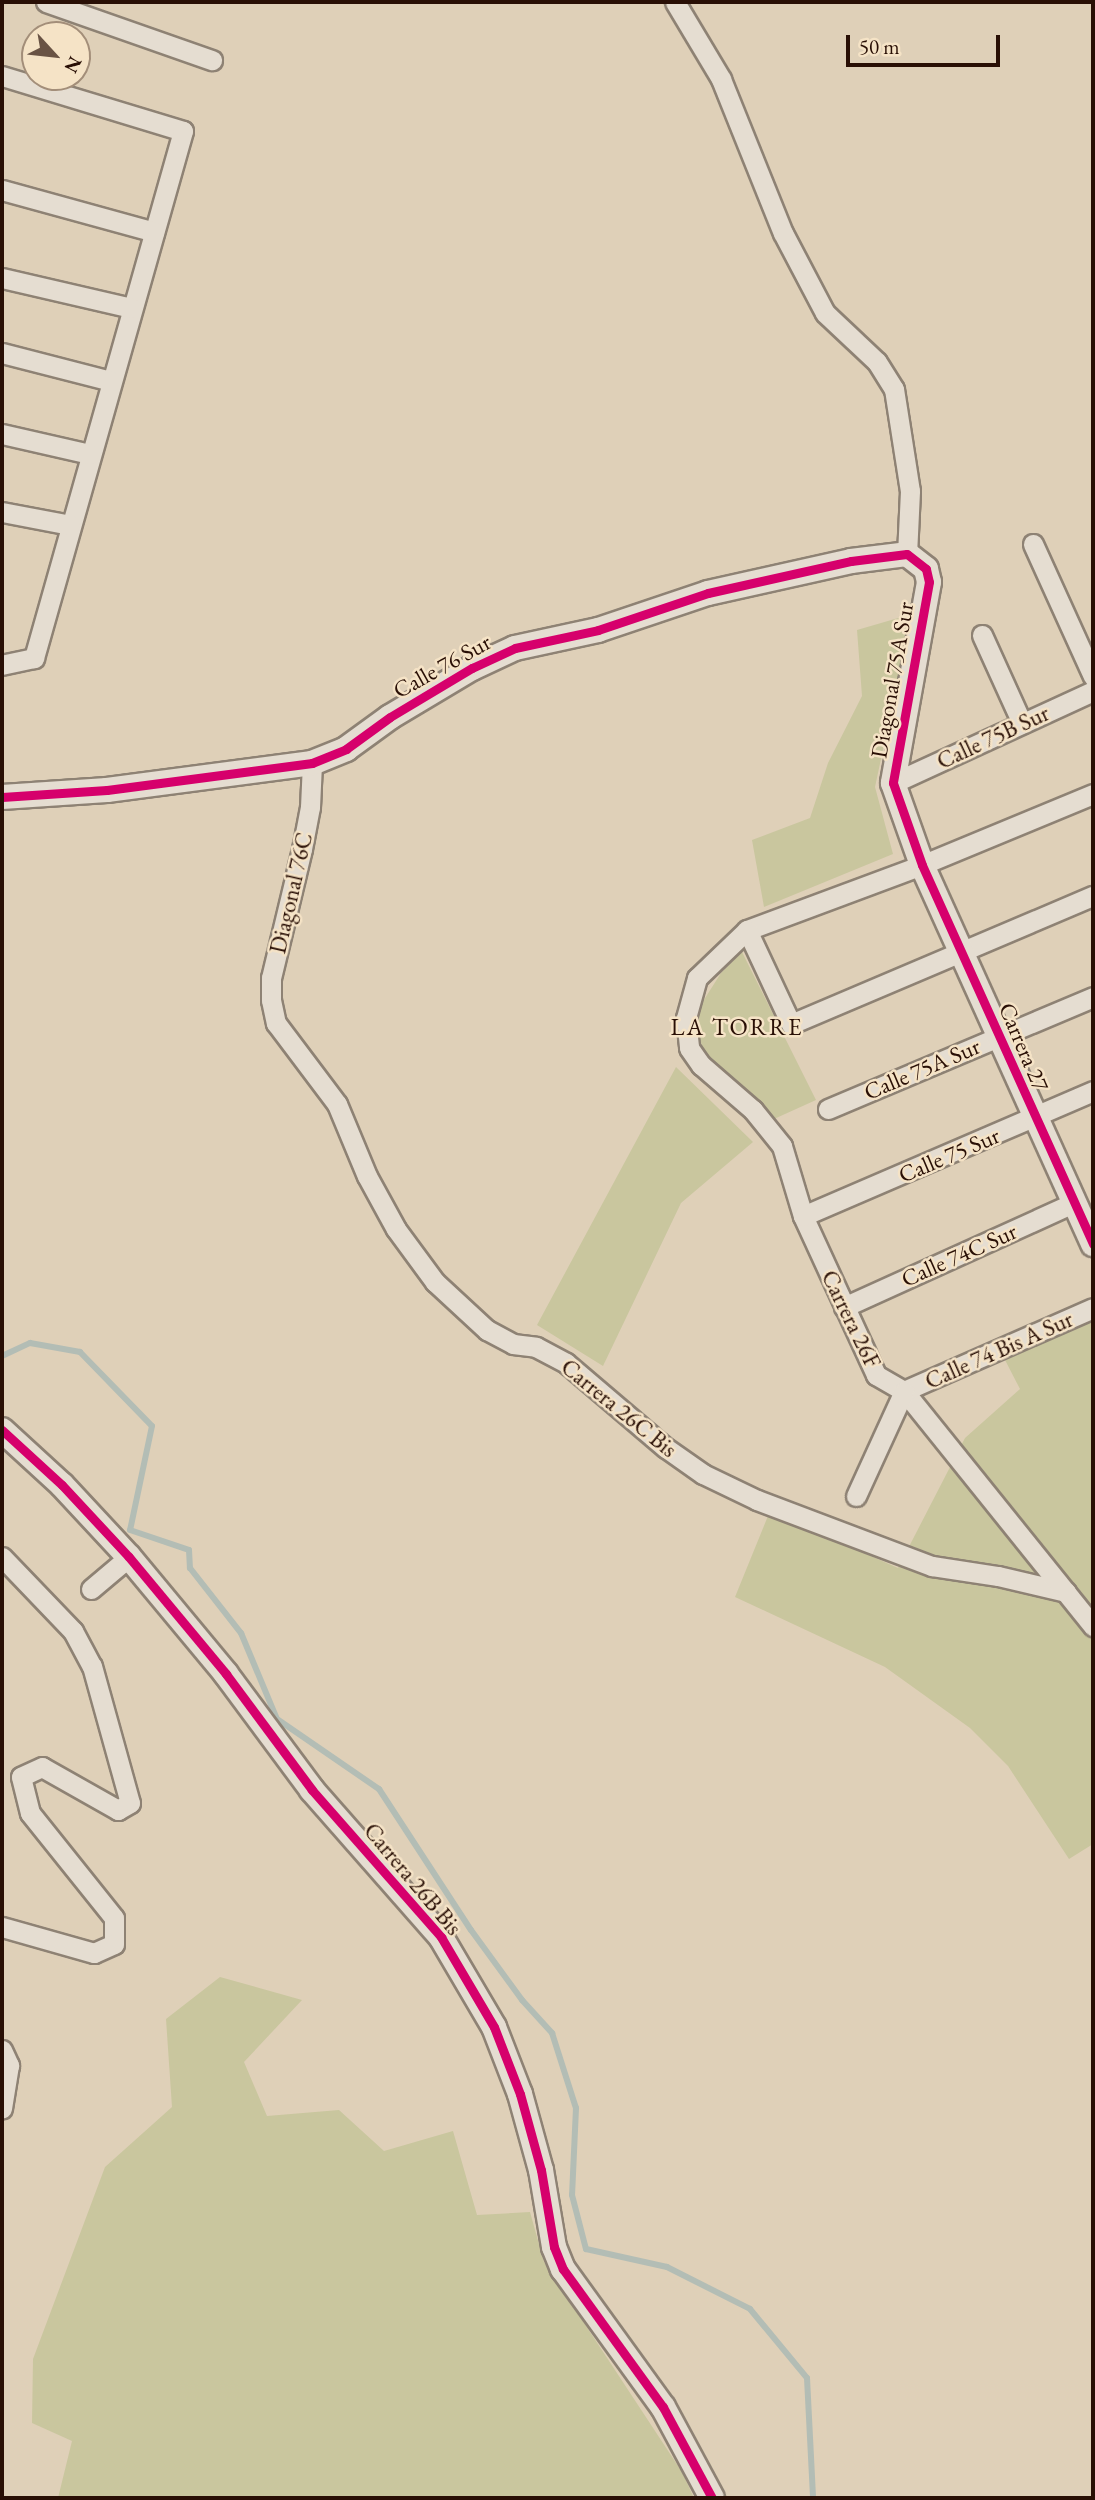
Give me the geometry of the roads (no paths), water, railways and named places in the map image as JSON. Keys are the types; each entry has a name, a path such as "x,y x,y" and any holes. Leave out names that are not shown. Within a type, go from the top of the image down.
{"street":[{"path":"46,2 212,60"},
{"path":"676,2 721,79 783,233 825,313 877,362 894,389 910,491 907,554"},
{"path":"2,76 183,131 34,658 2,665"},
{"path":"2,190 154,232"},
{"path":"2,278 132,308"},
{"path":"2,353 111,381"},
{"path":"2,433 90,454"},
{"path":"2,512 70,525"},
{"path":"1033,544 1093,676"},
{"name":"Diagonal 75A Sur","path":"907,554 926,569 929,582 893,783 922,865"},
{"name":"Calle 76 Sur","path":"2,797 107,790 312,762 346,749 390,717 472,668 515,648 598,630 708,593 851,561 907,554"},
{"path":"982,635 1022,723"},
{"name":"Calle 75B Sur","path":"893,783 1093,691"},
{"name":"Diagonal 76C","path":"276,1023 271,1000 271,978 304,839 310,807 312,762"},
{"path":"1093,794 922,865 747,930 791,1024 1093,896"},
{"name":"Carrera 27","path":"922,865 1034,1119 1093,1244"},
{"name":"Carrera 26F","path":"747,930 697,978 686,1018 689,1048 701,1065 753,1110 782,1146 803,1216 876,1375 904,1391 1093,1626"},
{"name":"Calle 75A Sur","path":"828,1109 1093,997"},
{"name":"Carrera 26C Bis","path":"276,1023 337,1104 367,1176 397,1229 435,1282 487,1329 513,1344 536,1347 566,1363 666,1448 703,1474 757,1500 932,1566 1066,1592"},
{"name":"Calle 75 Sur","path":"803,1216 1034,1119 1093,1091"},
{"name":"Calle 74C Sur","path":"844,1307 1073,1203"},
{"name":"Calle 74 Bis A Sur","path":"904,1391 1093,1308"},
{"path":"856,1496 904,1391"},
{"name":"Carrera 26B Bis","path":"2,1430 62,1485 129,1557 226,1674 312,1790 448,1947 494,2027 520,2094 541,2170 554,2247 563,2269 663,2407 712,2498"},
{"path":"2,1557 73,1631 92,1666 130,1803 118,1810 42,1767 21,1777 30,1813 114,1918 114,1944 94,1953 2,1927"},
{"path":"91,1589 129,1557"},
{"path":"2,2050 9,2065 2,2108"}],"waterway":[{"path":"2,1356 30,1343 80,1352 152,1426 130,1530 189,1550 190,1568 241,1633 277,1719 379,1789 471,1930 522,2000 552,2033 576,2108 572,2195 586,2249 667,2267 750,2309 807,2378 813,2498"}],"district":[{"name":"LA TORRE","path":"737,1027"}]}
